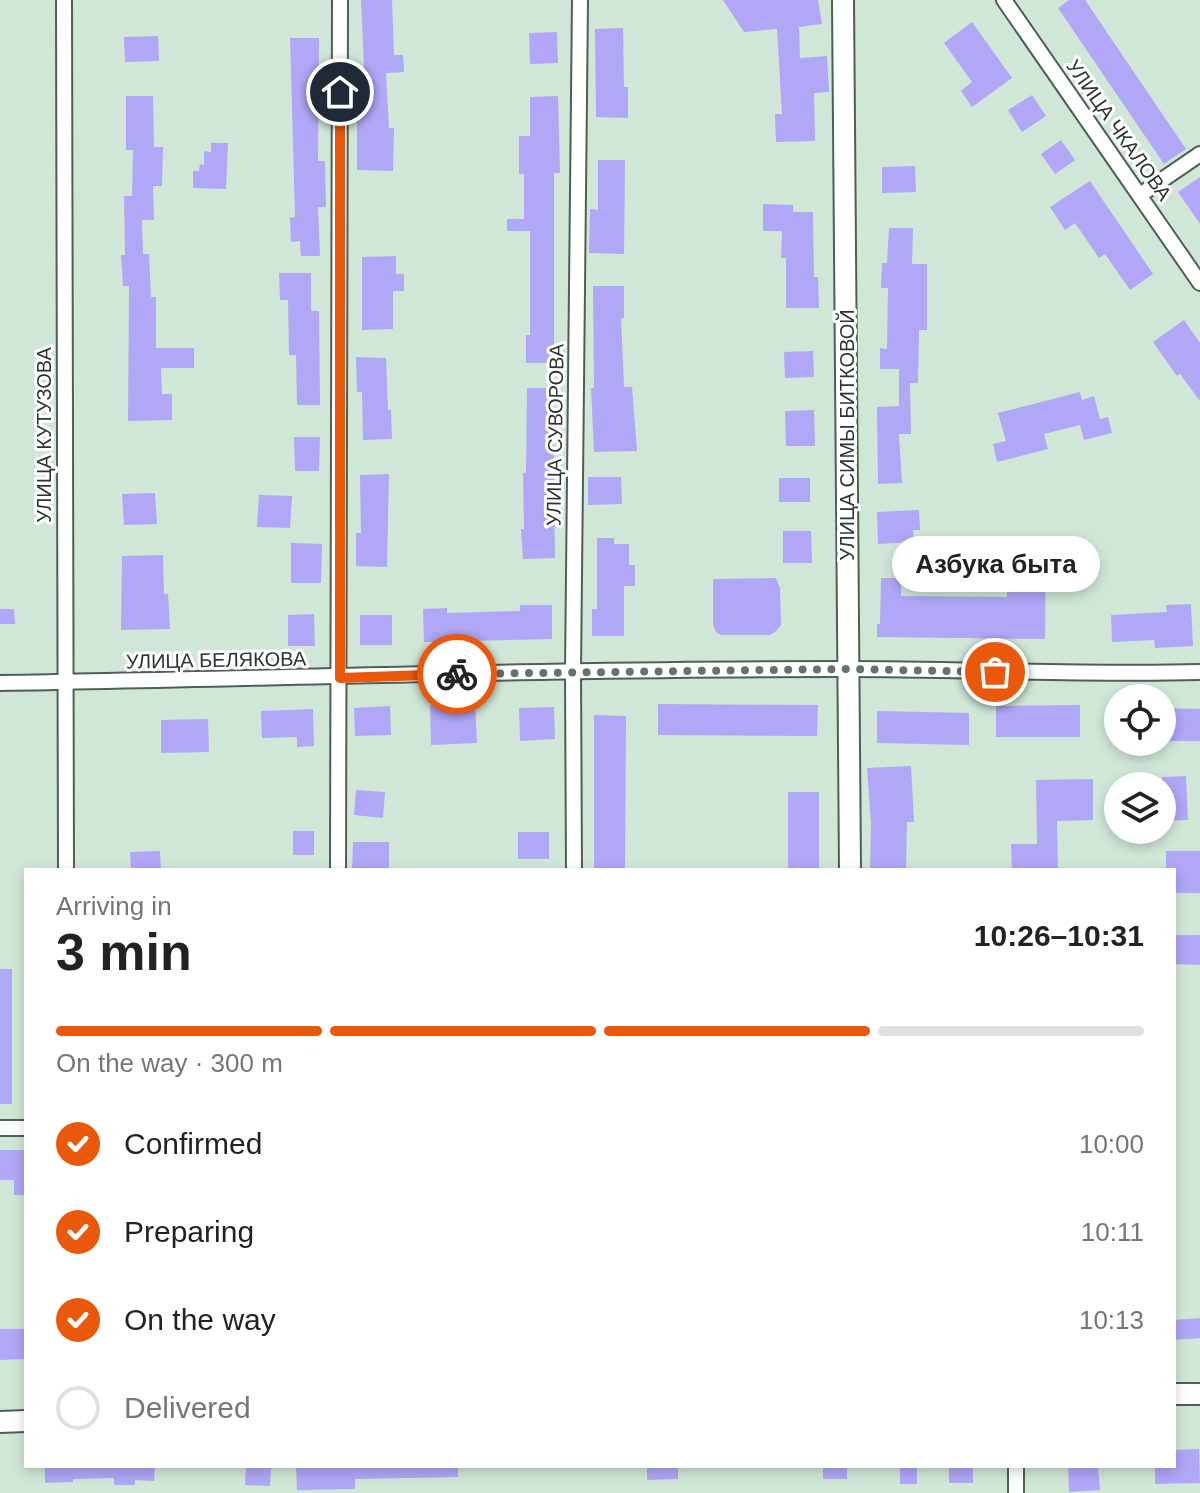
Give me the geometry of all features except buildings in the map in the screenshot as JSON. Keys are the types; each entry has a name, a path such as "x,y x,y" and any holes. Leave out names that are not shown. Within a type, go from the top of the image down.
{"street":[{"name":"УЛИЦА КУТУЗОВА","path":"64,0 66,868"},
{"path":"338,868 340,0"},
{"name":"УЛИЦА СУВОРОВА","path":"574,868 580,0"},
{"name":"УЛИЦА СИМЫ БИТКОВОЙ","path":"843,0 850,868"},
{"name":"УЛИЦА ЧКАЛОВА","path":"1004,0 1200,283"},
{"path":"1140,195 1200,154"},
{"name":"УЛИЦА БЕЛЯКОВА","path":"0,683 573,671 847,669 1113,674 1200,672"},
{"path":"0,1128 24,1128"},
{"path":"1176,1394 1200,1394"},
{"path":"0,1422 24,1421"},
{"path":"1016,1468 1016,1493"}],"way so far":[{"path":"457,674 847,669 995,672"}],"place":[{"name":"Азбука быта","path":"995,672"}],"route":[{"path":"340,92 340,678 457,674"}]}
